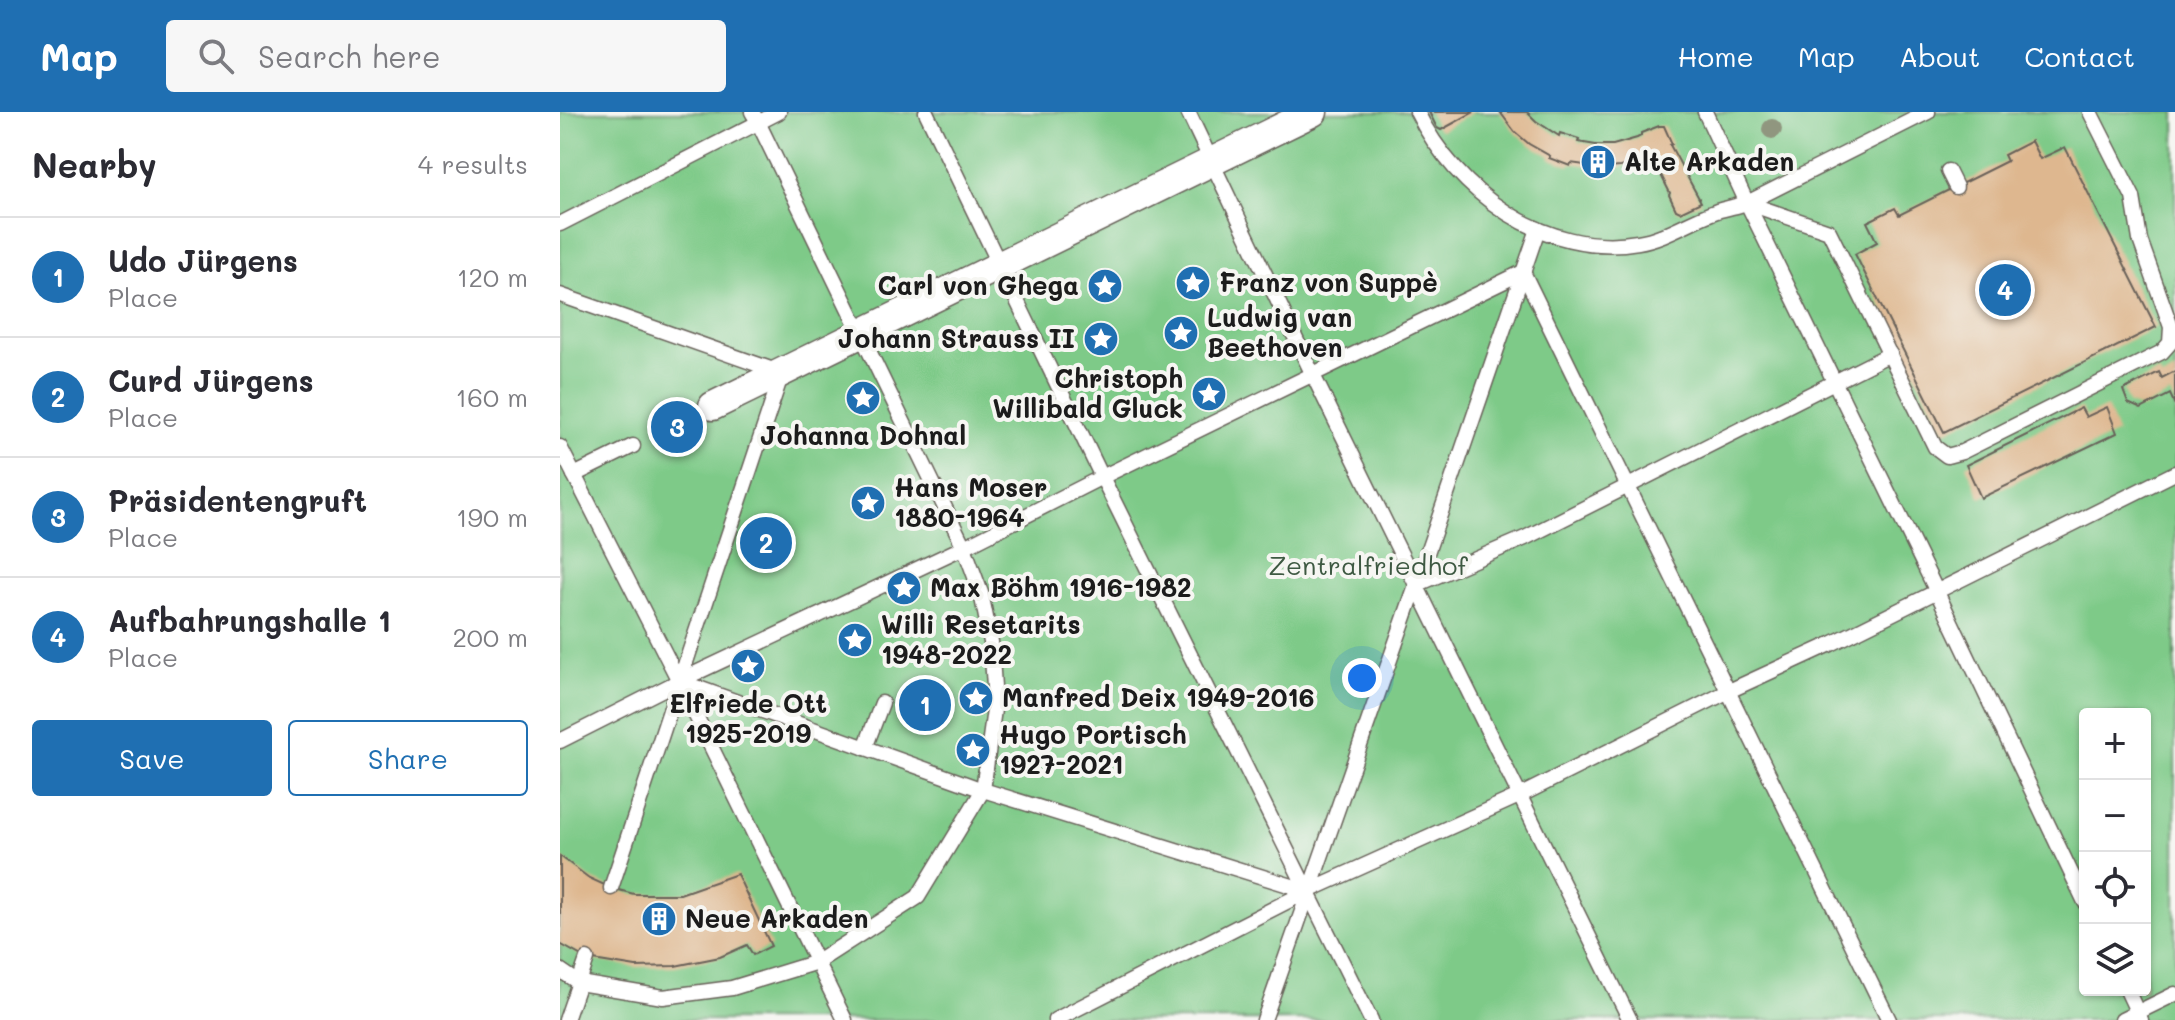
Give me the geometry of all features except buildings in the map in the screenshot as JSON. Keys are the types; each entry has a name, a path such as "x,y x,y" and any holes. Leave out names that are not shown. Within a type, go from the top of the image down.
{"street":[{"path":"713,406 1313,112"}],"lane":[{"path":"560,224 755,117 779,112"},
{"path":"926,112 1102,477 1371,1020"},
{"path":"1188,112 1312,373 1630,1020"},
{"path":"1417,112 1429,137 1463,177 1509,215 1567,240 1608,245 1640,242 1717,211 1747,203 1928,112"},
{"path":"1705,112 2079,889"},
{"path":"1747,203 1829,231 1935,447 1947,456 1962,452 2162,352 2170,343 2171,327 2140,240 2133,197 2090,112"},
{"path":"560,970 579,983 663,997 732,988 817,962 918,897 983,790 995,702 991,642 981,593 964,547 755,117"},
{"path":"1948,171 1956,187"},
{"path":"1264,1020 1538,229"},
{"path":"560,741 679,681 964,547 1312,373 1523,272"},
{"path":"1523,272 1889,1020"},
{"path":"560,295 782,373 611,888"},
{"path":"1416,585 1525,538 1890,354"},
{"path":"574,475 633,446"},
{"path":"560,447 845,1020"},
{"path":"1055,1020 1308,891 1521,795 2175,473"},
{"path":"679,681 983,790 1308,891"},
{"path":"865,748 882,703"},
{"path":"566,1020 587,959"},
{"path":"2122,1020 2140,1016 2175,994"},
{"path":"2130,996 2140,1016"}],"green space":[{"name":"Zentralfriedhof","path":"560,112 2175,112 2175,1020 560,1020"}],"place":[{"name":"Alte Arkaden","path":"1598,162"},
{"name":"Franz von Suppè","path":"1193,283"},
{"name":"Carl von Ghega","path":"1105,286"},
{"name":"Aufbahrungshalle 1","path":"2005,290"},
{"name":"Ludwig van Beethoven","path":"1181,333"},
{"name":"Johann Strauss II","path":"1101,339"},
{"name":"Christoph Willibald Gluck","path":"1209,394"},
{"name":"Johanna Dohnal","path":"863,398"},
{"name":"Präsidentengruft","path":"677,427"},
{"name":"Hans Moser 1880-1964","path":"868,503"},
{"name":"Curd Jürgens","path":"766,543"},
{"name":"Max Böhm 1916-1982","path":"904,588"},
{"name":"Willi Resetarits 1948-2022","path":"855,640"},
{"name":"Elfriede Ott 1925-2019","path":"748,666"},
{"name":"Manfred Deix 1949-2016","path":"976,698"},
{"name":"Udo Jürgens","path":"925,705"},
{"name":"Hugo Portisch 1927-2021","path":"973,750"},
{"name":"Neue Arkaden","path":"659,919"}]}
